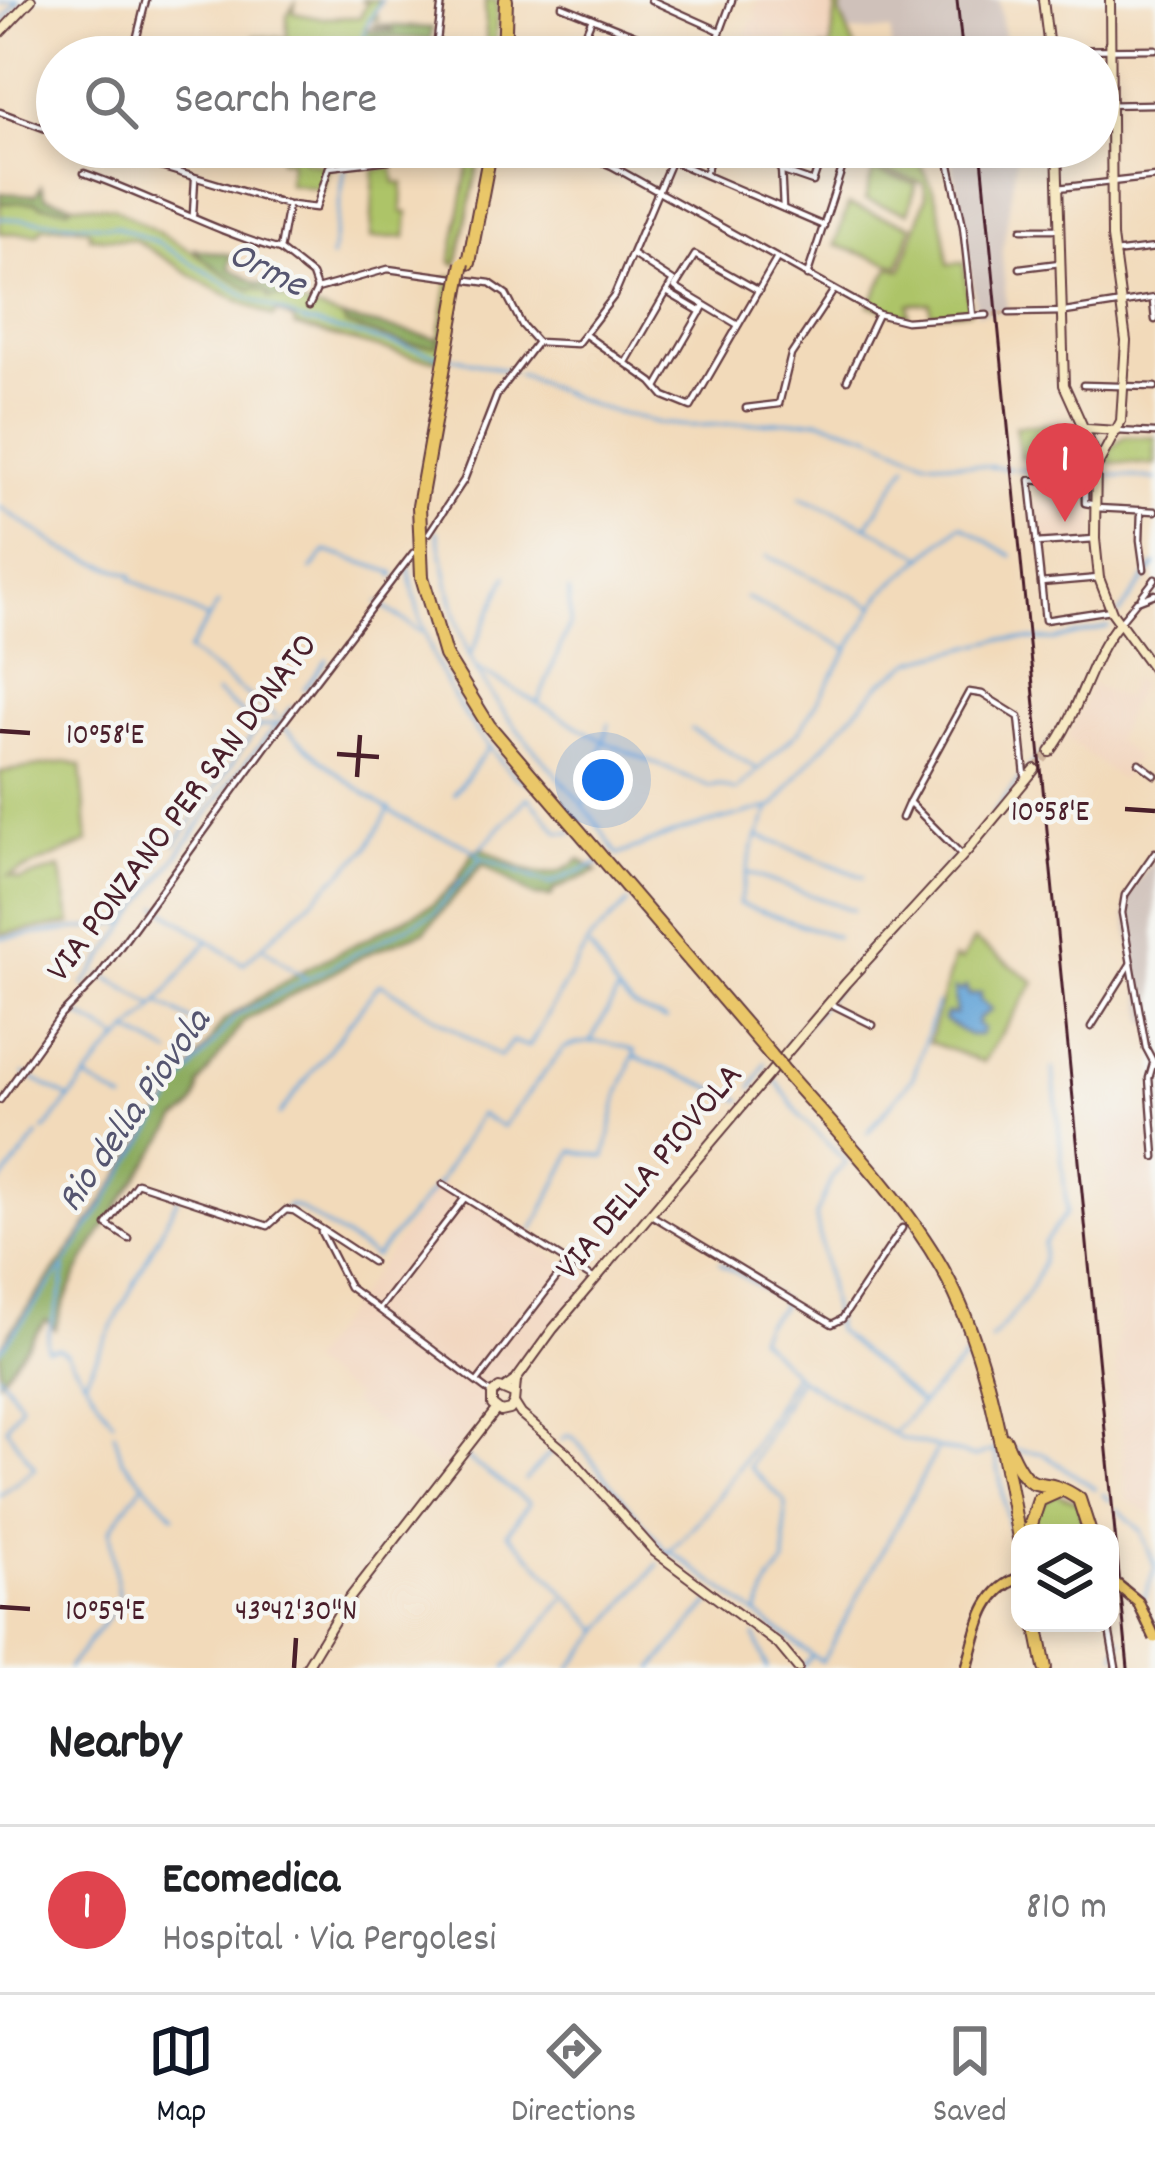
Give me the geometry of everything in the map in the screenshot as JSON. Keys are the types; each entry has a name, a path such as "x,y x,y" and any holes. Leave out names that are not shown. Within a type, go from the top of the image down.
{"highway":[{"path":"502,36 503,0"},
{"path":"484,168 427,487 424,536 431,594 451,653 478,702 511,743 908,1208 944,1260 988,1362 1024,1524"},
{"path":"788,1070 903,1211 954,1292 982,1364 1016,1524"},
{"path":"1005,1439 1022,1477 1081,1502 1086,1524"},
{"path":"1029,1524 1037,1504 1048,1493 1060,1491"},
{"path":"1041,1632 1048,1668"}],"main road":[{"path":"967,1668 990,1598 1011,1582"},
{"path":"1119,1584 1138,1602 1155,1638"}],"street":[{"path":"0,33 31,0"},
{"path":"137,36 146,0"},
{"path":"438,36 442,0"},
{"path":"652,0 720,31"},
{"path":"718,36 731,0"},
{"path":"1044,0 1048,36"},
{"path":"1110,0 1111,36"},
{"path":"562,5 637,36"},
{"path":"585,36 592,18"},
{"path":"1119,49 1155,50"},
{"path":"1119,104 1155,104"},
{"path":"0,112 36,125"},
{"path":"164,168 289,205 316,208 329,168"},
{"path":"615,168 878,314 906,321 987,315"},
{"path":"537,342 571,345 587,336 614,296 669,168"},
{"path":"693,168 824,226"},
{"path":"705,174 707,168"},
{"path":"781,168 783,208"},
{"path":"781,171 813,182 818,168"},
{"path":"807,276 842,168"},
{"path":"951,168 974,316"},
{"path":"1058,168 1064,385 1086,428 1097,465 1099,578 1111,610 1155,671"},
{"path":"1097,465 1117,431 1124,385 1126,341 1114,253 1112,168"},
{"path":"84,172 241,239 280,250 312,275 317,289 309,306"},
{"path":"193,215 196,177"},
{"path":"1058,188 1155,177"},
{"path":"280,250 289,205"},
{"path":"1022,229 1059,229"},
{"path":"1114,253 1155,248"},
{"path":"633,255 703,309 740,326"},
{"path":"626,362 695,255 759,291"},
{"path":"587,336 664,396 688,407 694,404 776,260"},
{"path":"1020,268 1060,263"},
{"path":"317,289 388,269 490,283 506,294 537,342"},
{"path":"746,408 779,404 795,346 834,290"},
{"path":"1009,313 1062,312 1154,298 1155,320"},
{"path":"657,388 703,309"},
{"path":"848,380 878,314"},
{"path":"429,533 451,505 478,452 497,395 537,342"},
{"path":"1082,385 1155,387"},
{"path":"1086,428 1155,433"},
{"path":"1111,610 1045,620 1030,480 1085,485 1085,503 1096,506 1155,511"},
{"path":"1141,510 1144,569"},
{"path":"1036,543 1095,539"},
{"name":"VIA PONZANO PER SAN DONATO","path":"0,1100 61,1016 101,974 281,725 413,553"},
{"path":"1041,584 1099,578"},
{"path":"1137,601 1155,592 1155,579"},
{"path":"1050,752 1066,732 1107,639 1155,579"},
{"path":"902,818 969,692 982,694 1019,717 1026,781"},
{"path":"1138,763 1155,775"},
{"name":"VIA DELLA PIOVOLA","path":"503,1404 516,1380 596,1280 1036,769"},
{"path":"909,802 963,856"},
{"path":"1155,852 1124,898 1122,917 1146,1048 1154,1064 1148,1078 1155,1157"},
{"path":"1091,1027 1131,962"},
{"path":"830,1003 873,1025"},
{"path":"129,1239 107,1225 137,1183 268,1226 286,1210 372,1262"},
{"path":"442,1184 596,1280"},
{"path":"380,1308 464,1198"},
{"path":"653,1216 832,1324 842,1319 902,1228"},
{"path":"318,1227 347,1286 567,1453 655,1552 778,1644 798,1668"},
{"path":"477,1382 568,1263"},
{"path":"306,1668 342,1608 503,1404"},
{"path":"1110,1632 1116,1668"}],"shaded area":[{"path":"759,0 833,0 832,36 746,36 752,19 757,20 754,11"},
{"path":"843,0 999,0 1004,36 847,32 839,6"},
{"path":"953,168 1015,168 1002,255 1007,311 977,314"},
{"path":"1032,500 1096,505 1095,539 1036,543"},
{"path":"1132,679 1140,683 1115,740 1136,757 1121,780 1067,738 1092,685 1124,698"},
{"path":"1155,856 1155,1022 1146,1023 1125,915 1127,897"},
{"path":"1155,1113 1155,1516 1127,1500 1116,1360 1119,1326 1101,1117"},
{"path":"439,1183 590,1280 442,1467 350,1403 355,1397 308,1363"}],"green space":[{"path":"360,0 381,0 375,11 378,20 369,20 365,36 287,36 287,15 295,4 294,13 318,18 360,17 367,2"},
{"path":"485,0 497,0 496,36 486,36"},
{"path":"833,0 843,0 840,13 850,36 832,36"},
{"path":"366,27 394,32 372,27 432,28 431,36 364,36"},
{"path":"290,168 329,168 322,189 288,184"},
{"path":"393,168 395,183 403,183 406,237 371,238 374,170"},
{"path":"468,168 478,168 457,265 451,261"},
{"path":"875,168 922,168 938,203 948,264 964,263 970,311 931,314 930,303 909,304 909,316 869,305 890,267 902,270 926,196 923,183"},
{"path":"873,171 916,184 908,213 865,200"},
{"path":"41,186 45,197 73,204 68,208 37,202 0,203 0,193 36,195"},
{"path":"0,203 68,208 73,204 113,207 251,289 343,318 346,325 386,338 438,344 449,276 457,277 442,360 413,357 295,326 294,320 276,312 273,317 211,287 135,240 89,237 90,231 73,226 43,227 38,234 0,233"},
{"path":"848,205 912,226 899,266 835,245"},
{"path":"195,249 231,255 229,268 257,283 281,288 280,297 251,290"},
{"path":"343,318 440,339 436,346 406,344 346,325"},
{"path":"1059,424 1061,459 1020,457 1015,426"},
{"path":"1124,437 1155,437 1155,465 1103,462"},
{"path":"67,762 81,766 88,842 9,876 20,880 60,868 71,924 0,934 0,772"},
{"path":"482,848 531,872 555,872 580,859 597,871 554,890 551,897 533,896 483,864 425,931 369,953 244,1021 199,1085 193,1106 177,1120 92,1247 55,1329 46,1320 0,1380 0,1349 10,1332 224,1020 300,972 433,904 455,883 473,852"},
{"path":"974,940 1035,982 983,1062 929,1042 954,958 961,961"},
{"path":"1055,1493 1078,1502 1084,1524 1032,1524 1036,1508"}],"water":[{"path":"966,987 969,995 981,993 980,1000 992,1010 979,1018 980,1035 969,1035 944,1020 946,1014 956,1014 954,989"}],"waterway":[{"path":"0,3 16,0"},
{"path":"0,25 19,0"},
{"path":"364,36 381,0"},
{"path":"331,258 345,168"},
{"name":"Orme","path":"0,218 116,226 158,243 250,298 302,321 438,355"},
{"name":"Orme","path":"448,356 513,372"},
{"name":"Orme","path":"518,374 593,406 658,423 819,420 868,434 926,460 1011,469"},
{"path":"868,524 907,465"},
{"name":"Orme","path":"1017,469 1093,474"},
{"name":"Orme","path":"1101,474 1155,479"},
{"path":"800,497 923,556"},
{"path":"0,507 66,551 132,575 131,579 208,619"},
{"path":"478,669 603,741 710,787 736,791 800,730 883,592 961,525 1012,556"},
{"name":"Rio della Piovola","path":"437,531 459,626 481,678 618,855 680,831 775,806 881,683 913,661 1000,639 1055,640 1109,627"},
{"path":"311,570 326,551 395,573 393,576"},
{"path":"767,556 874,606"},
{"name":"Rio della Piovola","path":"1119,614 1155,565"},
{"path":"409,568 427,640 459,707 507,769 530,783"},
{"path":"471,654 507,576"},
{"path":"538,703 570,623 569,591"},
{"path":"746,598 847,648"},
{"path":"378,603 421,632"},
{"path":"218,604 188,651 276,716"},
{"path":"304,689 327,659"},
{"path":"216,693 257,725"},
{"path":"282,719 291,707"},
{"path":"84,985 279,722"},
{"path":"175,845 258,727 277,723"},
{"path":"585,803 609,724"},
{"path":"281,725 378,802 480,857"},
{"path":"691,729 756,768"},
{"path":"1045,749 1055,737"},
{"path":"454,794 488,748"},
{"path":"1028,769 1040,755"},
{"path":"993,814 1022,776"},
{"path":"479,850 528,797 559,832 572,833"},
{"path":"158,906 243,964 367,849 390,808"},
{"path":"770,809 752,850 739,904 837,937"},
{"path":"759,836 863,877"},
{"path":"844,979 958,855"},
{"name":"Rio della Piovola","path":"0,1351 64,1266 188,1075 236,1016 434,913 481,858"},
{"name":"Rio della Piovola","path":"483,858 549,884 601,862"},
{"path":"748,873 853,910"},
{"path":"279,1115 380,983 500,1057 512,1041 529,1047 589,941 628,903"},
{"path":"0,938 129,923"},
{"path":"44,1131 208,941"},
{"path":"264,948 305,978"},
{"path":"590,948 626,1000 666,1020"},
{"path":"102,974 155,1006"},
{"path":"786,1045 840,984"},
{"path":"590,1042 617,994"},
{"path":"160,1003 199,1025"},
{"path":"867,1133 913,1077 937,1003"},
{"path":"74,1012 119,1039"},
{"path":"129,1031 171,1054"},
{"path":"278,1215 290,1205 299,1208 375,1257 438,1183 480,1114 502,1127 563,1049 580,1043 599,1042 635,1051 634,1056 742,1100"},
{"path":"533,1230 573,1151 605,1157 618,1096 633,1057"},
{"path":"752,1088 765,1063"},
{"path":"991,1340 1027,1294 1040,1268 1044,1243 1067,1212 1053,1069"},
{"path":"24,1074 69,1098"},
{"path":"775,1079 801,1117 846,1162 832,1177 816,1216 836,1330 920,1403"},
{"path":"88,1080 124,1101"},
{"path":"0,1184 38,1135"},
{"path":"85,1380 178,1198"},
{"path":"720,1263 782,1300 758,1337 800,1379 899,1438 974,1457 995,1450 1011,1539"},
{"path":"64,1268 47,1349 66,1353 113,1421"},
{"path":"893,1433 968,1355"},
{"path":"0,1375 21,1404 6,1428 35,1468 0,1495"},
{"path":"665,1556 736,1471 793,1376"},
{"path":"757,1614 771,1580 785,1563 785,1501 749,1467 798,1380"},
{"path":"114,1432 122,1459 174,1516"},
{"path":"562,1440 567,1435 574,1438 667,1552"},
{"path":"525,1480 553,1450"},
{"path":"670,1551 822,1662 937,1450"},
{"path":"1016,1450 1042,1453 1096,1489"},
{"path":"465,1457 529,1503 507,1533 601,1631"},
{"path":"68,1668 119,1603 110,1530 142,1485"},
{"path":"1103,1494 1110,1500"},
{"path":"1118,1509 1141,1531 1155,1566"},
{"path":"570,1668 658,1564"},
{"path":"1143,1601 1155,1568"},
{"path":"506,1668 564,1599"},
{"path":"654,1668 711,1601"},
{"path":"755,1636 767,1668"},
{"path":"1116,1655 1122,1639"},
{"path":"803,1666 811,1657"}],"tunnel":[{"path":"987,315 1009,313"},
{"path":"1035,769 1050,752"}],"railway":[{"path":"957,0 961,36"},
{"path":"983,168 1128,1668"}],"place":[{"name":"Ecomedica","path":"1065,522"}]}
